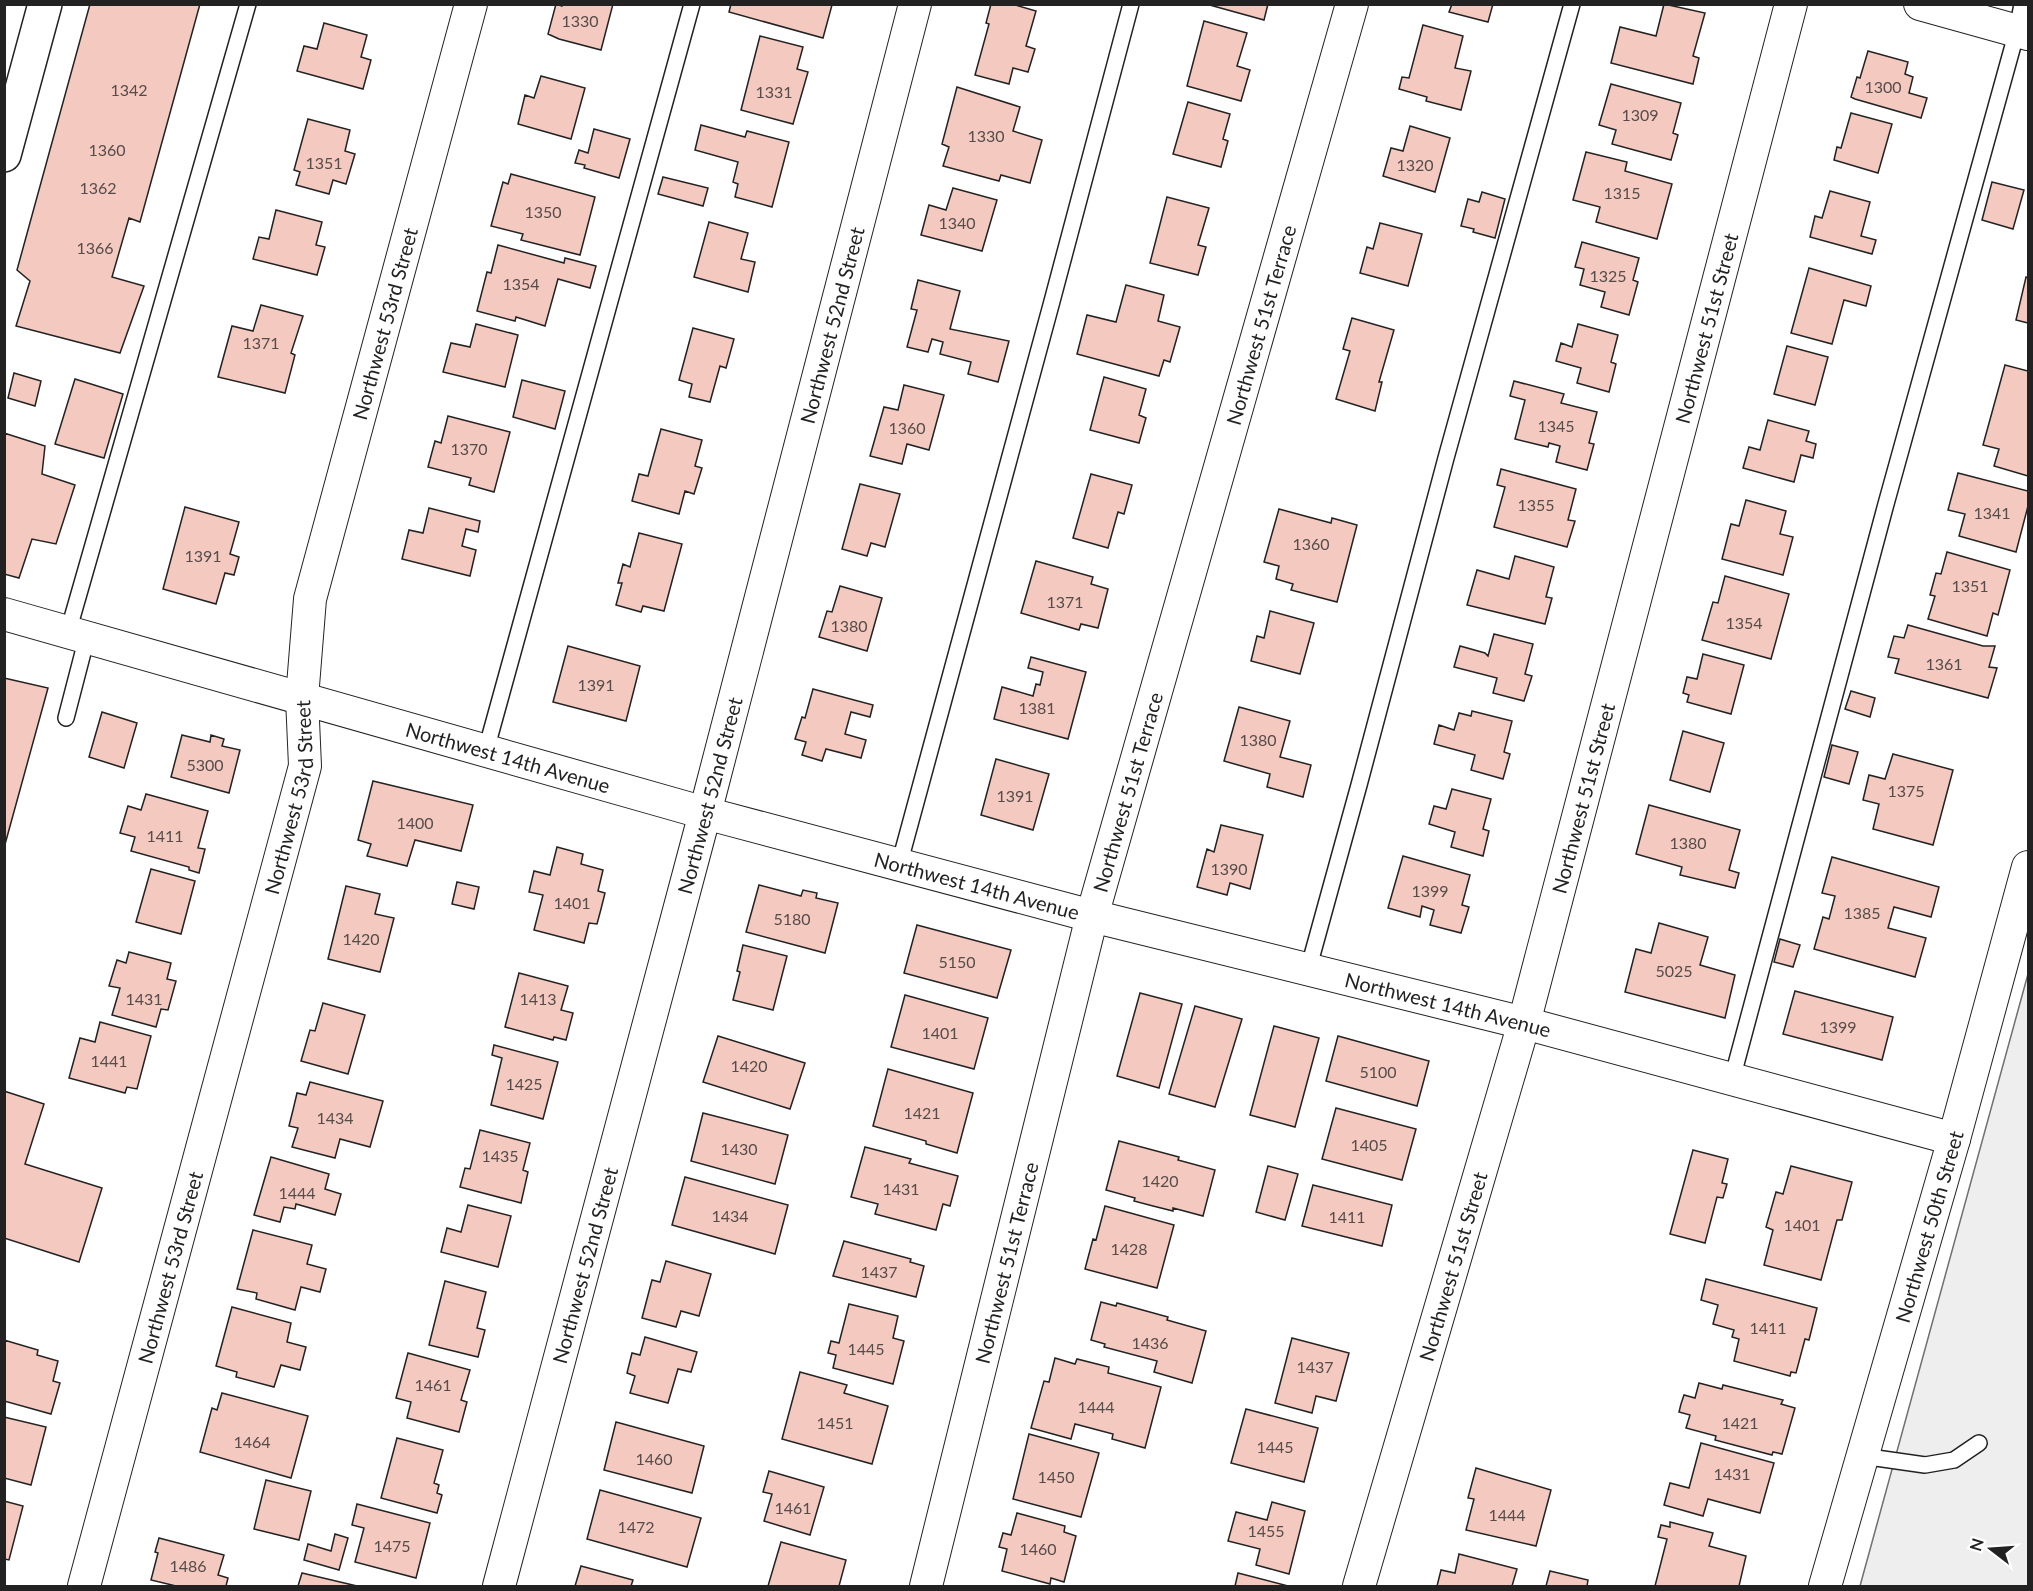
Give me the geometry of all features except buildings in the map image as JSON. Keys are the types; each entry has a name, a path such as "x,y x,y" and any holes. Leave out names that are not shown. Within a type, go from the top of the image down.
{"main road":[{"path":"4,155 45,4"}],"street":[{"name":"Northwest 53rd Street","path":"84,1587 305,765 303,698 309,599 471,4"},
{"name":"Northwest 52nd Street","path":"499,1587 705,813 915,4"},
{"name":"Northwest 51st Terrace","path":"926,1587 1092,916 1352,4"},
{"name":"Northwest 51st Street","path":"1359,1587 1524,1023 1791,4"},
{"path":"1920,4 2023,23"},
{"name":"Northwest 14th Avenue","path":"4,614 705,813 1092,916 1524,1023 1954,1139"},
{"name":"Northwest 50th Street","path":"1825,1587 1954,1139 2028,867"}],"lane":[{"path":"66,717 77,634 248,4"},
{"path":"486,750 692,4"},
{"path":"899,865 1131,4"},
{"path":"1308,970 1446,458 1572,4"},
{"path":"1732,1079 1886,504 2023,23"},
{"path":"1862,1456 1925,1466 1954,1460 1979,1443"}],"shaded area":[{"path":"2028,974 2028,1586 1860,1586"}]}
